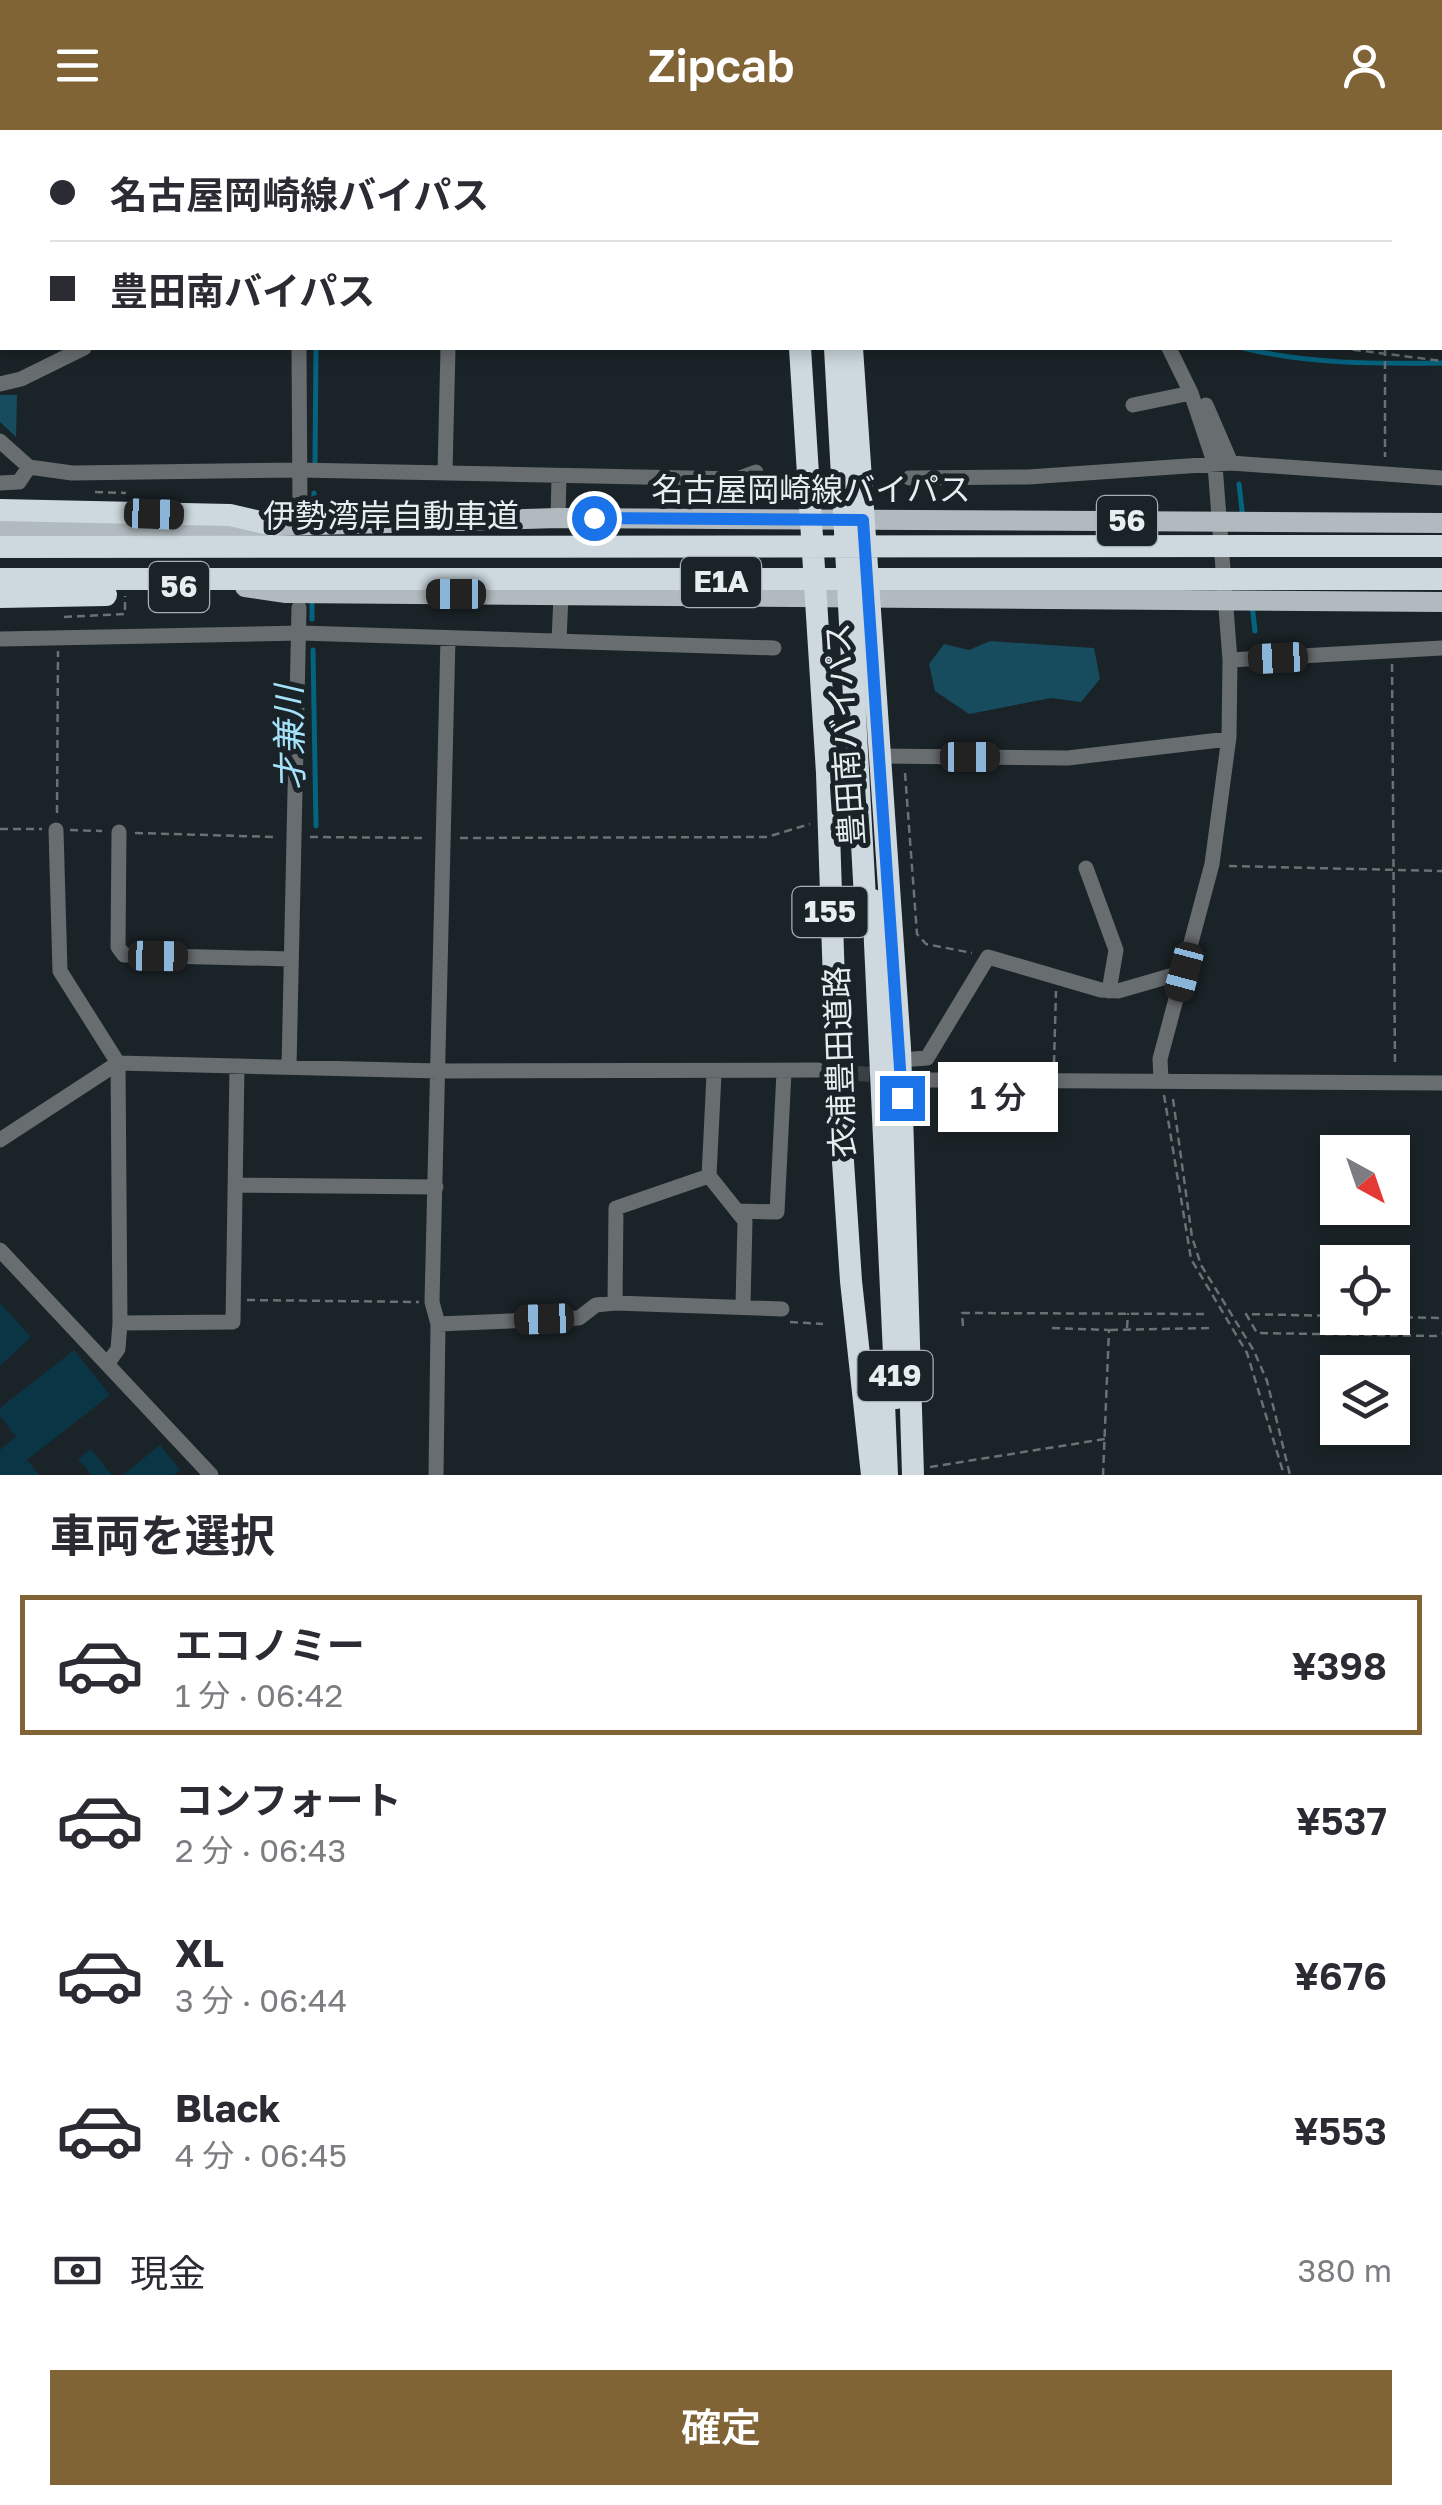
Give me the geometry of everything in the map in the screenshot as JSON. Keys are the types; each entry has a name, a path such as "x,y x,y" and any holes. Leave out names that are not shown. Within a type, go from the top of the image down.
{"highway":[{"name":"155","path":"800,350 816,597 837,1072 851,1280 872,1475"},
{"name":"衣浦豊田道路","path":"836,350 885,1279 908,1473"},
{"name":"衣浦豊田道路","path":"844,350 885,1279 887,1475"},
{"name":"豊田南バイパス","path":"852,350 900,1060 908,1473"},
{"path":"0,514 75,520 230,515 273,525"},
{"name":"伊勢湾岸自動車道","path":"0,546 1442,546"},
{"name":"伊勢湾岸自動車道","path":"0,580 1442,579"},
{"path":"0,594 64,600 292,601"}],"main road":[{"name":"名古屋岡崎線バイパス","path":"273,525 558,518 1442,522"},
{"path":"0,529 75,520"},
{"path":"292,601 560,595 1442,602"}],"street":[{"path":"0,384 21,379 80,350"},
{"path":"299,350 300,511"},
{"path":"445,472 448,350"},
{"path":"1170,350 1223,464"},
{"path":"1161,1079 1160,1059 1212,864 1228,740 1230,660 1217,483 1223,464 1179,350"},
{"path":"1133,405 1192,393"},
{"path":"0,441 28,466 72,473 298,470 737,479 756,472"},
{"path":"909,478 1028,477 1223,464 1442,478"},
{"path":"0,483 20,482 28,466"},
{"path":"558,518 559,476"},
{"path":"558,641 560,595"},
{"path":"289,1067 300,634 292,601"},
{"path":"0,640 300,634 774,648"},
{"path":"436,1475 438,1324 432,1302 448,638"},
{"path":"1230,660 1442,648"},
{"path":"878,756 1068,758 1228,740"},
{"path":"56,830 60,971 118,1063 120,1323 118,1349 108,1362"},
{"path":"120,832 118,947 124,955 291,959"},
{"path":"1086,868 1116,950 1110,990"},
{"path":"900,1060 927,1058 988,957 1110,990 1184,972"},
{"path":"0,1140 118,1063 714,1074 818,1070"},
{"path":"120,1323 233,1322 237,1066"},
{"path":"737,1211 777,1212 784,1072"},
{"path":"714,1074 709,1176 746,1222 744,1305"},
{"path":"928,1080 1442,1083"},
{"path":"615,1302 616,1208 709,1176"},
{"path":"236,1185 436,1187"},
{"path":"0,1250 211,1475"},
{"path":"438,1324 579,1318 596,1304 615,1302 782,1309"}],"path":[{"path":"1355,350 1442,362"},
{"path":"1384,350 1385,474"},
{"path":"64,600 125,614"},
{"path":"0,829 56,830 58,637"},
{"path":"1392,651 1395,1083"},
{"path":"904,756 916,934 926,944 988,957"},
{"path":"1212,864 1442,871"},
{"path":"1054,1080 1057,977"},
{"path":"1161,1079 1191,1259 1247,1353 1284,1475"},
{"path":"235,1300 432,1302"},
{"path":"962,1326 962,1312 1205,1314"},
{"path":"1064,1313 1065,1328"},
{"path":"1127,1330 1128,1313"},
{"path":"1320,1316 1246,1314 1256,1333 1320,1334"},
{"path":"1410,1317 1442,1318"},
{"path":"1052,1328 1213,1328"},
{"path":"1103,1475 1109,1330"},
{"path":"1376,1335 1442,1333"},
{"path":"908,1473 1106,1439"}],"shaded area":[{"path":"0,395 17,395 16,437 0,422"},
{"path":"990,641 1094,648 1100,679 1081,702 1051,698 969,714 935,691 929,664 944,644 969,650"}],"building":[{"path":"0,1303 31,1337 0,1366"},
{"path":"74,1350 110,1395 27,1460 39,1475 0,1475 0,1450 16,1437 0,1416 0,1408"},
{"path":"160,1445 180,1470 174,1475 123,1475"},
{"path":"91,1449 112,1475 92,1475 78,1459"}],"waterway":[{"name":"才兼川","path":"315,463 316,350"},
{"path":"1253,350 1317,360 1442,363"},
{"path":"1239,484 1243,519"},
{"name":"才兼川","path":"314,493 314,517"},
{"name":"才兼川","path":"312,604 312,619"},
{"path":"1252,604 1255,631"},
{"name":"才兼川","path":"313,650 316,826"}],"tunnel":[{"path":"832,1071 928,1080"}],"route":[{"path":"594,518 863,520 902,1098"}]}
